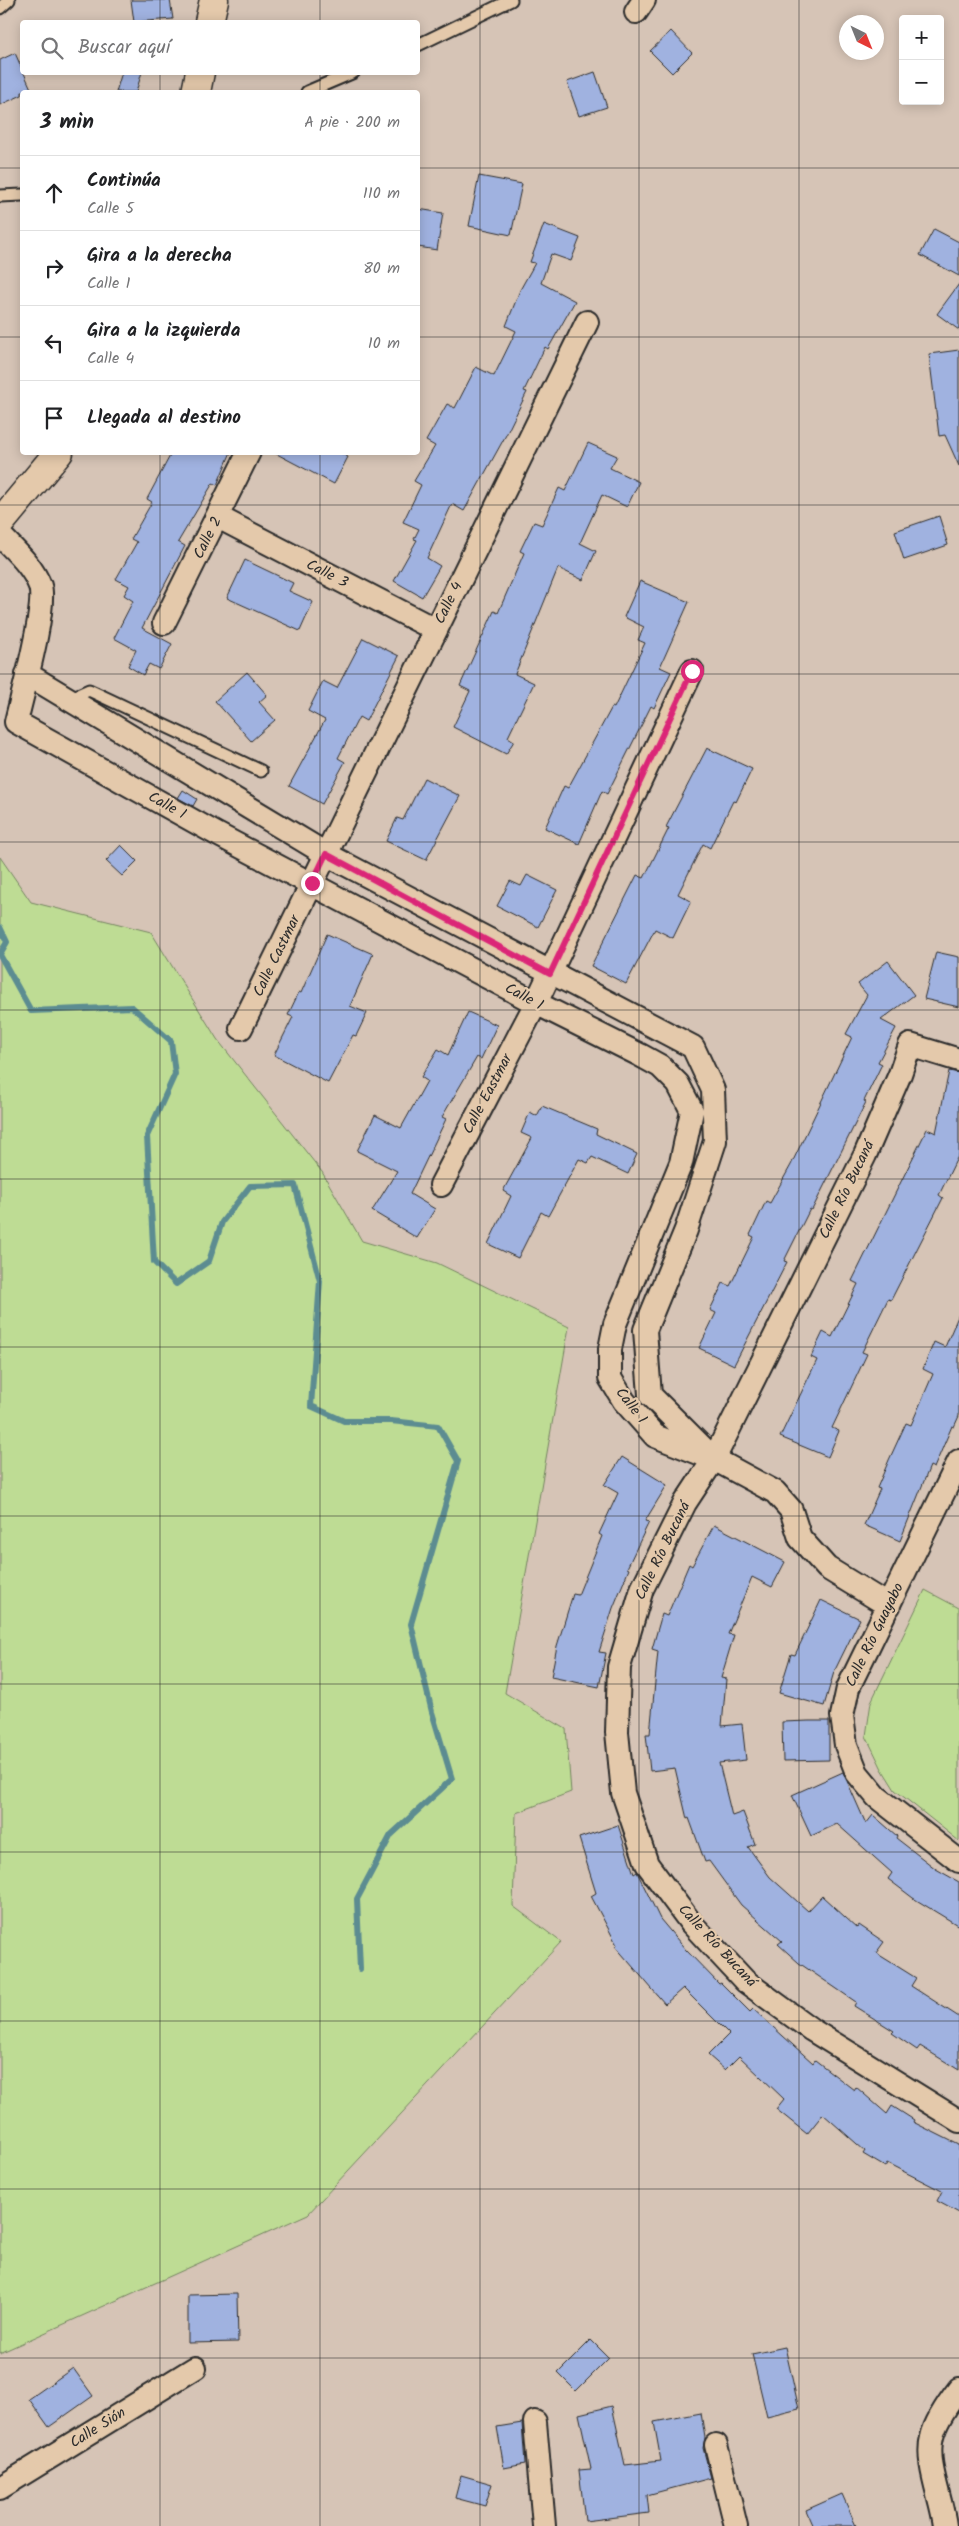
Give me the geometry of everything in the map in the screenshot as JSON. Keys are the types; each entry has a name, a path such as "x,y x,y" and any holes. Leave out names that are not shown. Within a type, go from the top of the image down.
{"street":[{"path":"209,20 214,0"},
{"path":"196,90 199,75"},
{"name":"Calle 4","path":"312,883 587,322"},
{"path":"0,524 57,455"},
{"name":"Calle 2","path":"164,623 249,455"},
{"name":"Calle 3","path":"218,517 436,630"},
{"name":"Calle 1","path":"0,535 29,565 40,588 38,625 16,722 215,833 536,1003 660,1066 678,1084 692,1111 682,1163 615,1324 610,1349 610,1378 624,1402 655,1436 714,1459 775,1492 791,1510 800,1538 827,1568 889,1606"},
{"name":"Calle Eastmar","path":"441,1185 536,1003 692,671"},
{"name":"Calle 1","path":"27,674 326,854 550,974 693,1047 713,1090 715,1141 686,1230 645,1330 650,1394 714,1459"},
{"name":"Calle Castmar","path":"241,1028 312,883"},
{"name":"Calle Río Bucaná","path":"959,1060 910,1045 900,1074 865,1155 714,1459 685,1503 642,1589 619,1667 617,1732 622,1793 647,1864 691,1923 745,1981 812,2030 959,2121"},
{"name":"Calle Río Guayabo","path":"959,1462 848,1688 842,1716 846,1744 857,1773 877,1797 959,1861"},
{"name":"Calle Sión","path":"0,2488 195,2368"},
{"path":"945,2526 932,2464 932,2437 949,2403 959,2389"},
{"path":"535,2422 544,2526"},
{"path":"716,2445 736,2526"}],"lane":[{"path":"0,8 9,0"},
{"path":"420,44 511,0"},
{"path":"312,90 347,75"},
{"path":"0,196 20,195"},
{"path":"69,699 89,690 261,771"}],"green space":[{"path":"0,857 31,902 151,932 217,1039 322,1172 362,1241 437,1263 569,1327 505,1693 566,1729 571,1792 516,1813 513,1906 561,1942 308,2214 0,2353"},
{"path":"925,1590 959,1608 959,1841 895,1790 882,1769 866,1736 871,1702"}],"building":[{"path":"131,0 170,0 173,19 134,20"},
{"path":"671,31 692,53 672,73 650,51"},
{"path":"15,53 20,64 20,75 25,75 32,90 20,90 20,96 0,105 0,60"},
{"path":"595,72 607,107 579,116 567,82"},
{"path":"121,75 141,75 137,90 117,90"},
{"path":"479,176 522,184 511,235 469,226"},
{"path":"420,209 443,213 437,250 420,247"},
{"path":"544,224 580,238 571,261 551,254 541,283 575,301 548,349 545,347 524,391 527,392 506,435 464,511 452,504 427,558 440,566 422,597 394,581 417,540 414,539 419,529 403,522 421,485 414,481 435,446 426,441 447,404 455,408 476,367 494,376 516,331 506,326 520,290 535,263 530,262"},
{"path":"934,229 959,242 959,276 920,255"},
{"path":"959,284 959,330 937,314"},
{"path":"959,350 959,466 945,435 939,436 929,354"},
{"path":"588,443 617,456 610,468 639,482 627,507 602,495 580,543 596,551 583,580 558,568 515,674 534,683 508,737 514,741 506,754 453,727 470,691 460,686 494,611 498,613 524,553 520,551 534,522 542,525 559,488 565,491"},
{"path":"170,455 230,455 217,485 213,483 178,542 185,546 142,628 172,644 159,669 149,664 143,675 128,666 136,650 114,638 133,601 124,595 129,586 116,579 137,542 131,539 152,502 147,499"},
{"path":"279,455 344,455 348,457 334,484"},
{"path":"939,516 948,545 904,560 895,531"},
{"path":"245,560 293,583 289,591 313,602 300,631 227,598"},
{"path":"640,581 689,602 660,667 671,672 654,708 651,706 607,794 602,791 579,844 545,828 564,786 568,788 612,707 614,708 645,643 638,640 644,627 624,617"},
{"path":"363,638 399,656 366,721 359,717 338,758 345,762 322,804 289,786 325,720 308,711 323,681 337,688"},
{"path":"247,672 267,695 259,702 275,720 251,741 215,701"},
{"path":"707,748 752,769 736,802 733,801 710,848 703,844 678,894 691,901 673,938 655,929 626,984 591,966 637,875 644,878 669,828 666,827"},
{"path":"424,778 460,796 426,860 386,841 397,818 403,820"},
{"path":"183,790 197,799 193,806 178,798"},
{"path":"121,845 137,861 122,876 106,861"},
{"path":"527,875 557,890 538,927 497,906 510,881 521,886"},
{"path":"327,934 373,954 350,1006 367,1013 356,1036 353,1035 328,1083 274,1055 293,1017 288,1015 299,992 301,993"},
{"path":"936,952 959,957 959,1007 924,999"},
{"path":"888,961 914,995 881,1020 896,1028 878,1062 882,1064 864,1101 866,1102 812,1210 810,1209 784,1261 787,1262 734,1365 699,1348 716,1313 710,1310 723,1283 730,1286 754,1237 750,1235 766,1201 770,1203 791,1165 852,1037 846,1034 867,995 858,984"},
{"path":"468,1012 497,1025 481,1059 477,1057 442,1117 446,1119 410,1194 435,1209 417,1238 372,1211 397,1171 357,1151 375,1115 401,1128 427,1081 421,1077 438,1049 448,1055"},
{"path":"949,1071 959,1073 959,1154 939,1195 943,1198 891,1300 888,1299 862,1352 867,1354 832,1428 839,1431 828,1457 780,1437 817,1360 811,1357 823,1332 832,1337 858,1284 852,1281 927,1129 936,1133"},
{"path":"542,1106 597,1129 596,1134 637,1154 628,1174 592,1157 588,1163 579,1159 548,1216 541,1212 518,1258 488,1244 511,1196 503,1191 532,1138 521,1133 530,1112 537,1116"},
{"path":"959,1314 959,1416 954,1427 952,1426 934,1468 930,1466 900,1541 864,1525 880,1489 877,1488 889,1460 906,1423 911,1425 933,1374 923,1369 934,1342 945,1347"},
{"path":"622,1457 667,1485 645,1521 649,1522 627,1568 629,1569 613,1608 599,1652 606,1653 599,1687 551,1677 557,1646 573,1594 578,1595 602,1536 599,1534 618,1493 604,1485"},
{"path":"714,1525 785,1562 772,1587 752,1577 728,1634 734,1635 721,1678 726,1679 722,1726 742,1724 746,1760 719,1763 732,1816 743,1812 755,1844 748,1847 770,1877 808,1911 822,1896 857,1928 859,1925 884,1942 876,1953 916,1978 911,1986 959,2017 959,2070 920,2046 917,2050 892,2033 894,2031 854,2006 856,2002 799,1963 778,1944 782,1941 741,1905 709,1861 705,1862 689,1818 687,1819 675,1768 650,1771 646,1734 650,1734 658,1651 652,1649 662,1614 667,1616 689,1564 692,1566"},
{"path":"821,1600 860,1619 834,1672 824,1706 779,1693 791,1654 795,1655"},
{"path":"829,1721 829,1760 783,1761 782,1722"},
{"path":"843,1772 866,1824 873,1815 897,1836 896,1838 936,1869 959,1882 959,1926 913,1898 888,1879 892,1873 837,1824 811,1836 792,1795"},
{"path":"618,1825 634,1874 637,1872 660,1919 686,1950 719,1984 721,1983 750,2012 753,2009 813,2063 815,2060 854,2090 856,2087 887,2114 892,2106 914,2120 913,2122 959,2145 959,2213 937,2201 942,2191 887,2163 885,2167 863,2154 865,2151 823,2114 807,2134 776,2109 784,2099 739,2056 725,2070 708,2055 729,2034 683,1988 665,2004 615,1946 617,1945 591,1896 596,1893 579,1838"},
{"path":"237,2294 238,2342 188,2343 188,2295"},
{"path":"591,2340 609,2358 576,2391 558,2373"},
{"path":"785,2347 799,2409 767,2417 752,2354"},
{"path":"73,2368 93,2396 49,2427 29,2399"},
{"path":"612,2406 625,2465 661,2461 654,2422 701,2413 705,2438 703,2448 711,2478 647,2495 649,2513 585,2521 579,2470 591,2469 579,2414"},
{"path":"522,2423 525,2464 504,2468 497,2427"},
{"path":"461,2475 492,2484 485,2506 455,2498"},
{"path":"842,2494 856,2526 813,2526 806,2510"}],"waterway":[{"path":"0,927 7,942 0,954"},
{"path":"0,955 31,1011 132,1007 171,1041 175,1074 147,1136 154,1262 176,1284 209,1261 222,1222 250,1186 295,1185 320,1281 311,1406 344,1421 391,1421 438,1426 458,1461 411,1624 432,1712 452,1779 391,1835 357,1899 360,1969"}],"route":[{"path":"312,883 326,854 550,974 692,671"}]}
